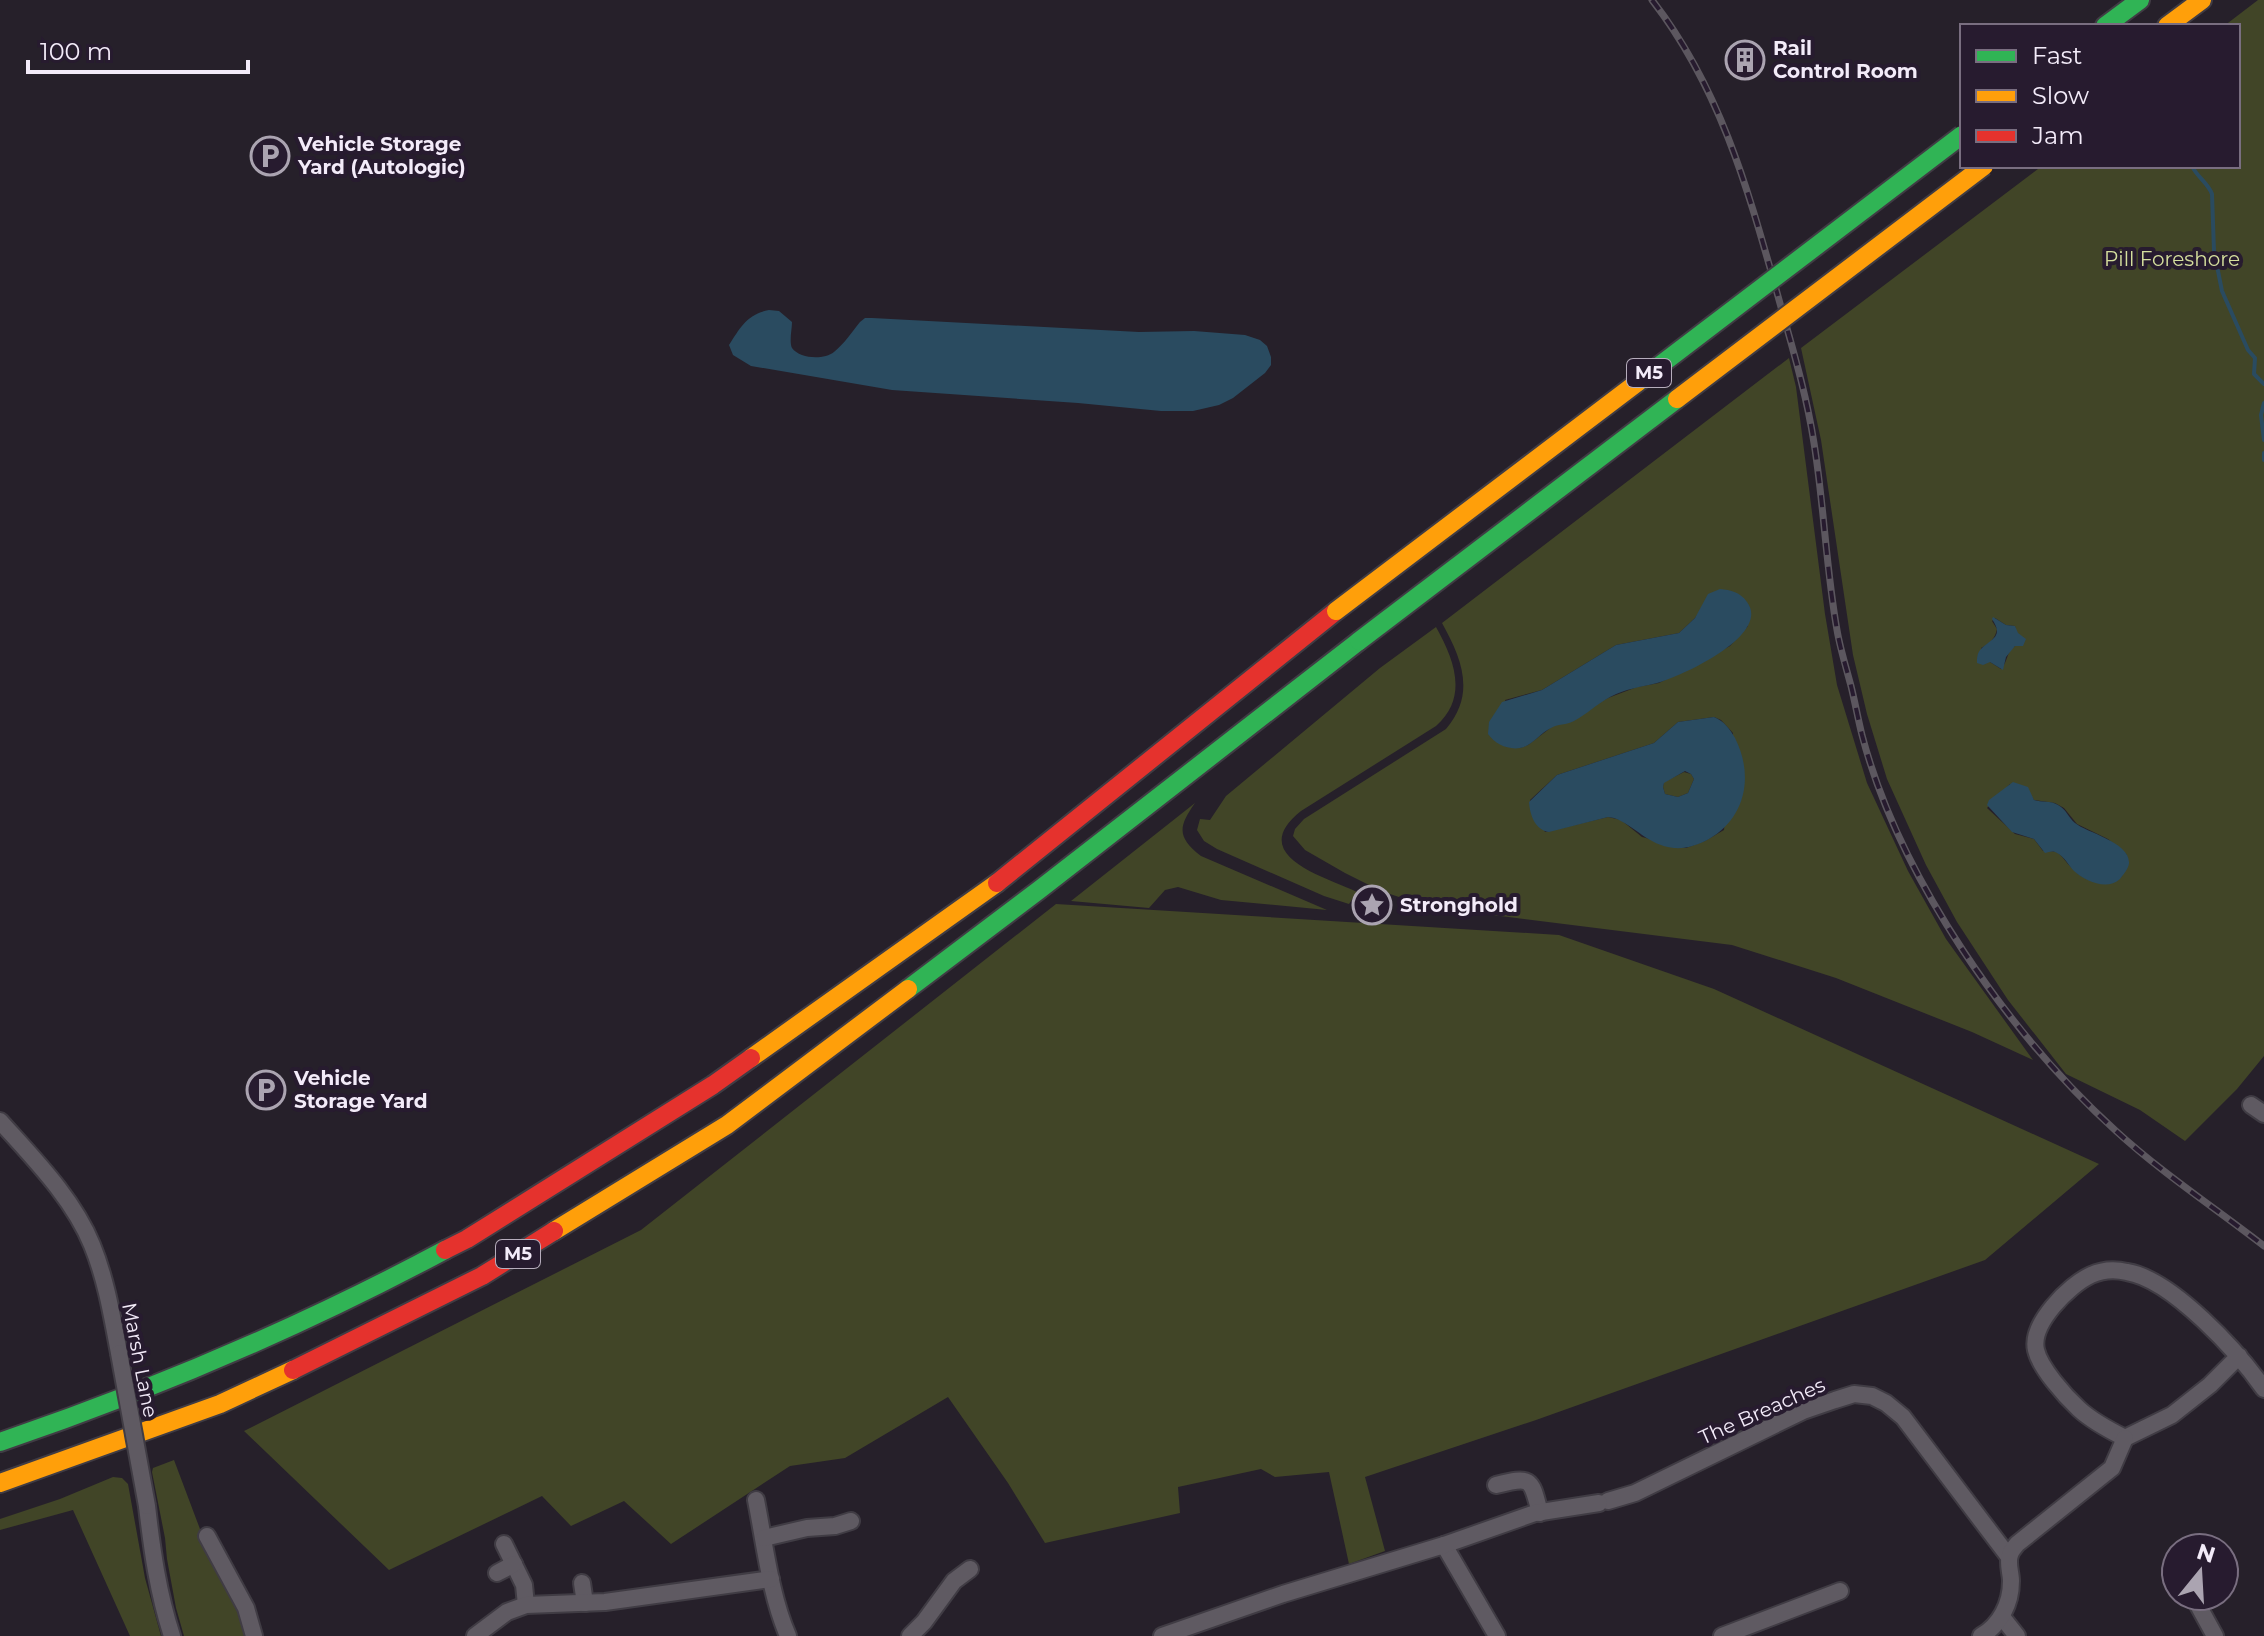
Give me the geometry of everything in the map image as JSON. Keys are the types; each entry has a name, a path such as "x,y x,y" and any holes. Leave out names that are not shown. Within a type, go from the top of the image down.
{"highway":[{"path":"2108,24 2140,0"},
{"path":"2170,24 2202,0"},
{"name":"M5","path":"0,1442 89,1412 367,1292 467,1239 713,1085 994,885 1336,611 1960,137"},
{"name":"M5","path":"0,1483 220,1404 294,1370 482,1276 727,1125 984,932 1359,641 1981,168"},
{"name":"M5","path":"0,1433 89,1412"}],"street":[{"name":"Marsh Lane","path":"0,1121 69,1204 91,1242 105,1283 147,1506 153,1561 172,1636"},
{"path":"2125,1438 2079,1409 2040,1363 2035,1347 2042,1322 2060,1299 2091,1275 2107,1270 2129,1272 2148,1279 2191,1308 2239,1356 2264,1389"},
{"path":"1981,1636 2002,1617 2010,1594 2009,1557 2017,1544 2112,1468 2125,1438 2172,1415 2210,1385 2239,1356"},
{"name":"The Breaches","path":"1162,1636 1283,1594 1540,1513 1635,1493 1803,1411 1854,1394 1872,1396 1903,1417 2009,1557"},
{"path":"1496,1485 1521,1479 1527,1482 1533,1488 1540,1513"},
{"path":"756,1500 771,1579 788,1636"},
{"path":"764,1538 851,1521"},
{"path":"207,1536 246,1608 254,1636"},
{"path":"504,1544 524,1585 526,1605"},
{"path":"1444,1545 1497,1636"},
{"path":"497,1573 514,1564"},
{"path":"910,1636 954,1581 970,1569"},
{"path":"475,1636 507,1612 526,1605 585,1603 771,1579"},
{"path":"582,1583 585,1603"},
{"path":"1722,1636 1840,1591"},
{"path":"2202,1612 2215,1636"},
{"path":"2002,1617 2017,1636"}],"green space":[{"name":"Pill Foreshore","path":"2258,0 2264,0 2264,1056 2237,1089 2185,1141 2140,1110 2066,1074 2008,1000 1957,922 1926,865 1887,779 1867,714 1853,655 1821,440 1801,348 2039,168 2240,168 2240,24 2227,24","holes":["1995,618 2006,625 2015,626 2018,646 2010,651 2001,669 1990,662 1981,648 1995,635 1997,629 1992,621","2010,784 2030,794 2034,800 2055,803 2064,808 2077,824 2108,839 2127,855 2121,877 2108,883 2089,880 2073,870 2058,853 2043,851 2034,839 2015,834 1987,808"]},
{"path":"1789,358 1796,387 1837,685 1867,783 1908,871 1946,939 2033,1060 1972,1032 1836,978 1732,945 1477,913 1414,902 1381,891 1305,850 1293,836 1304,819 1446,729 1455,716 1461,703 1463,676 1442,623","holes":["1700,611 1748,626 1730,646 1659,683 1608,698 1553,726 1520,748 1505,700 1542,690 1616,645 1679,633","1714,717 1733,733 1724,830 1686,848 1642,837 1621,820 1608,817 1545,832 1530,800 1557,775 1654,743 1678,722"]},
{"path":"1436,627 1453,665 1455,678 1452,703 1446,715 1436,726 1301,811 1286,826 1282,840 1285,852 1309,871 1357,892 1349,904 1324,896 1204,841 1197,830 1200,819 1210,820 1226,796 1380,668"},
{"path":"1684,772 1694,779 1688,793 1678,797 1665,794 1664,782"},
{"path":"1195,803 1185,819 1183,831 1188,843 1201,856 1327,910 1221,900 1178,887 1165,890 1149,908 1071,901"},
{"path":"1056,904 1559,935 1714,989 2099,1164 1985,1260 1536,1420 1365,1477 1385,1551 1349,1564 1329,1472 1275,1477 1261,1469 1178,1487 1180,1513 1045,1543 948,1397 845,1458 790,1466 671,1544 624,1501 571,1526 542,1496 389,1570 244,1431 641,1230"},
{"path":"174,1460 203,1537 251,1636 184,1636 176,1608 152,1472 153,1468"},
{"path":"113,1477 122,1478 128,1484 145,1578 161,1636 130,1636 73,1510 0,1530 0,1519"}],"water":[{"path":"769,310 779,311 792,322 792,348 812,357 834,352 860,322 872,318 1245,335 1267,346 1271,365 1233,398 1193,411 892,390 751,366 733,355 729,345 741,328 750,318"},
{"path":"1720,589 1741,596 1747,602 1751,615 1747,628 1720,653 1668,679 1616,694 1574,721 1547,730 1524,747 1502,746 1488,734 1489,722 1502,702 1542,690 1616,645 1679,633 1695,618 1708,594"},
{"path":"1993,617 2006,625 2015,626 2026,639 2023,646 2015,646 2006,657 2003,670 1990,662 1983,665 1977,663 1980,651 1997,634"},
{"path":"1714,717 1731,731 1741,752 1745,781 1743,794 1731,820 1722,830 1701,843 1678,848 1656,843 1622,821 1608,817 1549,832 1537,825 1529,802 1557,775 1654,743 1678,722","holes":["1685,771 1694,779 1688,793 1678,797 1665,794 1664,783"]},
{"path":"2013,782 2028,787 2034,800 2058,805 2075,823 2123,849 2129,863 2120,879 2109,884 2090,881 2074,871 2060,854 2052,851 2045,853 2034,839 2012,832 1987,805 1989,800"}],"waterway":[{"path":"2193,168 2212,194 2214,251 2222,291 2248,350 2255,358 2254,374 2264,384"},
{"path":"2264,403 2261,415 2264,440"},
{"path":"2264,453 2264,460"}],"railway":[{"path":"1652,0 1696,67 1713,102 1754,212 1811,424 1840,644 1862,735 1879,789 1902,843 1962,950 2036,1048 2116,1131 2170,1176 2264,1246"}],"traffic: fast":[{"path":"2108,24 2140,0"},
{"path":"1638,382 1960,137"},
{"path":"1359,641 1677,399"},
{"path":"908,989 1359,641"},
{"path":"0,1442 114,1401 227,1355 337,1305 445,1250"}],"traffic: slow":[{"path":"2170,24 2202,0"},
{"path":"1677,399 1981,168"},
{"path":"1336,611 1638,382"},
{"path":"751,1058 997,883"},
{"path":"554,1231 727,1125 908,989"},
{"path":"0,1483 220,1404 293,1370"}],"traffic: jam":[{"path":"997,883 1336,611"},
{"path":"445,1250 713,1085 751,1058"},
{"path":"293,1370 482,1276 554,1231"}],"place":[{"name":"Rail Control Room","path":"1745,60"},
{"name":"Vehicle Storage Yard (Autologic)","path":"270,156"},
{"name":"Stronghold","path":"1372,905"},
{"name":"Vehicle Storage Yard","path":"266,1090"}]}
